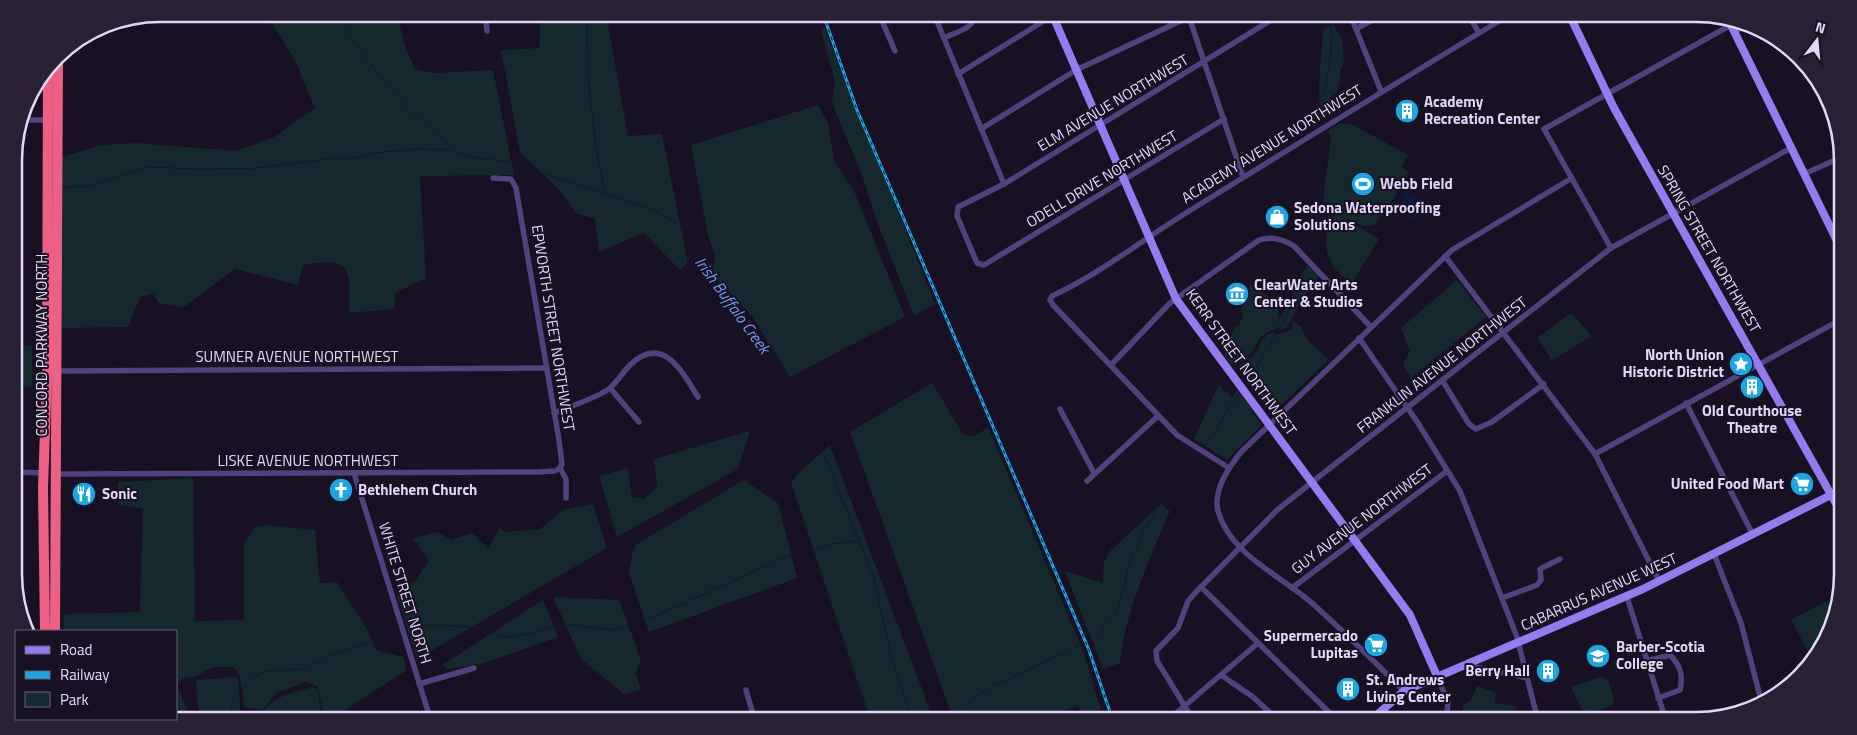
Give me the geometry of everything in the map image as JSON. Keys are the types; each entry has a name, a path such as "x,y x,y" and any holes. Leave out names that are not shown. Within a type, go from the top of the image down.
{"highway":[{"name":"CONCORD PARKWAY NORTH","path":"52,120 57,70"},
{"name":"CONCORD PARKWAY NORTH","path":"45,630 56,549 56,474 52,371 52,120 49,79"},
{"name":"CONCORD PARKWAY NORTH","path":"52,371 46,425 44,473 50,597 55,630"},
{"path":"46,425 50,435 51,470 56,474"},
{"path":"44,473 48,476 50,484 56,549"}],"street":[{"path":"486,22 487,32"},
{"path":"883,22 895,51"},
{"path":"937,22 1004,184"},
{"path":"944,38 969,27 974,22"},
{"path":"958,74 1040,22"},
{"name":"KERR STREET NORTHWEST","path":"1056,22 1176,299 1410,615 1437,676"},
{"path":"981,129 1076,70 1174,22"},
{"path":"1191,22 1243,177"},
{"name":"ELM AVENUE NORTHWEST","path":"956,210 962,205 1004,184 1268,22"},
{"path":"1353,22 1381,91"},
{"path":"1356,28 1368,22"},
{"path":"1473,22 1479,33"},
{"name":"ACADEMY AVENUE NORTHWEST","path":"1111,365 1050,300 1052,296 1098,273 1149,236 1381,91 1498,22"},
{"name":"SPRING STREET NORTHWEST","path":"1573,22 1607,94 1672,214 1759,364 1834,501"},
{"path":"1612,248 1544,129 1728,26"},
{"path":"1732,28 1834,235"},
{"name":"ODELL DRIVE NORTHWEST","path":"956,210 977,263 984,265 1125,181 1224,119"},
{"path":"29,120 52,120"},
{"name":"FRANKLIN AVENUE NORTHWEST","path":"1185,706 1157,661 1155,654 1164,640 1178,628 1188,601 1276,511 1612,248 1791,148"},
{"path":"1804,174 1834,160"},
{"name":"EPWORTH STREET NORTHWEST","path":"494,178 506,178 515,183 547,368 562,464 560,468 566,479 566,498"},
{"path":"1404,691 1310,602 1240,547 1218,511 1219,490 1229,468 1241,452 1459,244 1572,178"},
{"path":"1229,468 1177,435 1111,365 1176,299 1258,240 1268,238 1280,239 1294,246 1371,327"},
{"path":"1446,256 1502,334 1544,384 1594,454 1659,581"},
{"path":"1594,454 1834,323"},
{"path":"1359,338 1407,407 1467,505 1519,643 1536,712"},
{"path":"554,413 610,388 637,359 654,354 668,357 676,362 698,397"},
{"name":"SUMNER AVENUE NORTHWEST","path":"52,371 547,368"},
{"path":"1442,380 1469,424 1476,428 1492,422 1544,384"},
{"path":"610,388 639,422"},
{"path":"1686,404 1753,535"},
{"path":"1060,409 1094,474"},
{"path":"1086,481 1158,416"},
{"name":"LISKE AVENUE NORTHWEST","path":"56,474 549,471 560,468"},
{"name":"GUY AVENUE NORTHWEST","path":"1292,588 1447,471"},
{"path":"22,472 44,473"},
{"name":"WHITE STREET NORTH","path":"354,473 428,712"},
{"name":"CABARRUS AVENUE WEST","path":"1380,712 1404,691 1627,597 1834,494"},
{"path":"1714,554 1741,623 1760,696"},
{"path":"1502,598 1537,585 1541,580 1540,569 1560,559"},
{"path":"1201,587 1329,712"},
{"path":"1627,597 1663,712"},
{"path":"1178,712 1258,643"},
{"path":"1647,661 1670,655 1677,662 1683,678 1680,690 1658,698"},
{"path":"1466,664 1527,678"},
{"path":"419,684 474,668"},
{"path":"1221,675 1253,697 1269,712"},
{"path":"1437,676 1449,706 1448,712"},
{"path":"746,690 752,712"},
{"path":"1185,706 1189,712"}],"green space":[{"path":"264,22 399,22 406,49 415,69 434,73 493,70 514,175 420,176 426,278 395,293 394,309 349,313 349,286 345,269 340,265 319,263 303,265 298,285 235,269 184,307 159,303 153,294 140,297 128,327 62,328 62,157 100,145 137,143 236,151 274,137 315,108 295,60 272,24"},
{"path":"541,22 607,22 628,136 662,134 688,263 680,270 644,233 599,252 595,219 576,213 559,190 520,152 501,50 539,48"},
{"path":"1333,25 1342,38 1344,64 1340,69 1340,80 1336,94 1329,98 1332,113 1320,118 1319,85 1323,29"},
{"path":"824,28 935,304 914,316 876,219 862,175 832,103 835,81 821,31"},
{"path":"818,105 828,123 834,161 855,193 905,317 790,377 752,316 712,274 715,256 708,235 691,145"},
{"name":"Webb Field","path":"1341,123 1353,125 1408,155 1401,167 1409,172 1395,196 1374,225 1363,226 1338,214 1379,239 1351,284 1335,268 1327,252 1327,234 1336,213 1326,208 1323,200 1331,138 1328,130"},
{"path":"1308,266 1319,277 1299,304 1287,328 1281,329 1276,327 1275,330 1268,332 1262,336 1247,358 1231,365 1224,355 1235,326 1239,327 1243,314 1241,312 1250,284 1278,303 1278,320 1294,297 1301,273"},
{"path":"1457,280 1486,317 1411,378 1403,365 1410,351 1401,328"},
{"path":"1571,313 1592,336 1552,360 1537,338"},
{"path":"1291,320 1302,327 1306,338 1329,360 1272,414 1239,371 1240,365 1255,354 1267,335 1275,332 1276,335 1291,330 1293,325"},
{"path":"23,345 32,346 32,386 22,388"},
{"path":"932,383 963,434 974,437 988,427 1084,653 1101,712 1082,712 1078,706 1058,712 951,712 850,432"},
{"path":"1219,384 1224,392 1226,391 1232,397 1238,390 1261,423 1261,426 1227,460 1194,439"},
{"path":"750,431 738,469 617,537 599,476 628,468 632,497 644,499 657,488 654,459"},
{"path":"830,445 931,712 868,712 791,482"},
{"path":"193,478 195,621 244,620 244,543 255,527 267,525 315,530 320,583 337,582 368,631 376,650 403,657 407,670 342,712 324,712 317,686 305,682 276,693 263,710 244,707 240,677 234,667 213,667 196,676 183,678 178,684 178,630 64,630 63,614 140,612 143,508 119,505 118,482"},
{"path":"744,480 778,503 797,578 649,632 629,573 634,546"},
{"path":"593,504 607,548 417,659 397,596 415,581 429,561 413,538 438,532 451,540 472,533 488,548 500,528 505,532 540,529 563,510"},
{"path":"1161,504 1170,511 1133,604 1127,624 1120,663 1103,669 1065,571 1103,583 1104,562 1110,551"},
{"path":"553,597 619,600 641,660 636,673 641,690 624,694 581,659"},
{"path":"543,600 558,637 485,663 448,669 442,665"},
{"path":"1827,601 1830,607 1820,636 1809,653 1791,620"},
{"path":"238,677 240,712 198,712 196,680"},
{"path":"1601,677 1608,680 1615,703 1595,712 1583,712 1572,690 1573,686"},
{"path":"1477,686 1497,693 1494,703 1515,706 1517,712 1462,712 1463,705 1471,700"},
{"path":"178,687 188,712 178,712"},
{"path":"313,687 318,691 321,712 263,712 273,701"}],"water":[{"path":"1406,191 1424,202 1424,207 1415,220 1396,208"}],"waterway":[{"name":"Irish Buffalo Creek","path":"340,22 375,70 409,110 459,154 509,162 654,210 672,220 685,233 707,274 755,332 799,404 826,460 873,574 891,656 910,712"},
{"path":"587,22 591,104 605,194"},
{"path":"1318,126 1316,114 1328,76 1330,60 1332,35 1330,22"},
{"path":"1312,254 1317,229 1320,196 1321,163 1319,137"},
{"path":"65,187 88,186 148,167 197,169 259,168 325,159 355,158 373,153 419,149 452,150"},
{"path":"23,191 33,186"},
{"path":"1247,383 1288,311 1299,289 1307,266"},
{"path":"1203,448 1240,393"},
{"path":"1097,638 1105,624 1117,613 1130,562 1160,502 1199,453"},
{"path":"405,625 464,626 488,630 501,636 513,637 564,624 614,630 656,616 785,557 832,544 859,541"},
{"path":"230,712 232,701 252,678 266,671 305,669 340,651 363,645 398,627"},
{"path":"952,712 993,686 1083,644"}],"railway":[{"path":"826,22 857,110 1089,650 1110,712"}],"place":[{"name":"Academy Recreation Center","path":"1407,111"},
{"name":"Webb Field","path":"1363,184"},
{"name":"Sedona Waterproofing Solutions","path":"1277,217"},
{"name":"ClearWater Arts Center & Studios","path":"1237,294"},
{"name":"North Union Historic District","path":"1741,364"},
{"name":"Old Courthouse Theatre","path":"1752,387"},
{"name":"United Food Mart","path":"1802,484"},
{"name":"Bethlehem Church","path":"341,490"},
{"name":"Sonic","path":"84,494"},
{"name":"Supermercado Lupitas","path":"1376,645"},
{"name":"Barber-Scotia College","path":"1598,656"},
{"name":"Berry Hall","path":"1548,671"},
{"name":"St. Andrews Living Center","path":"1348,689"}]}
